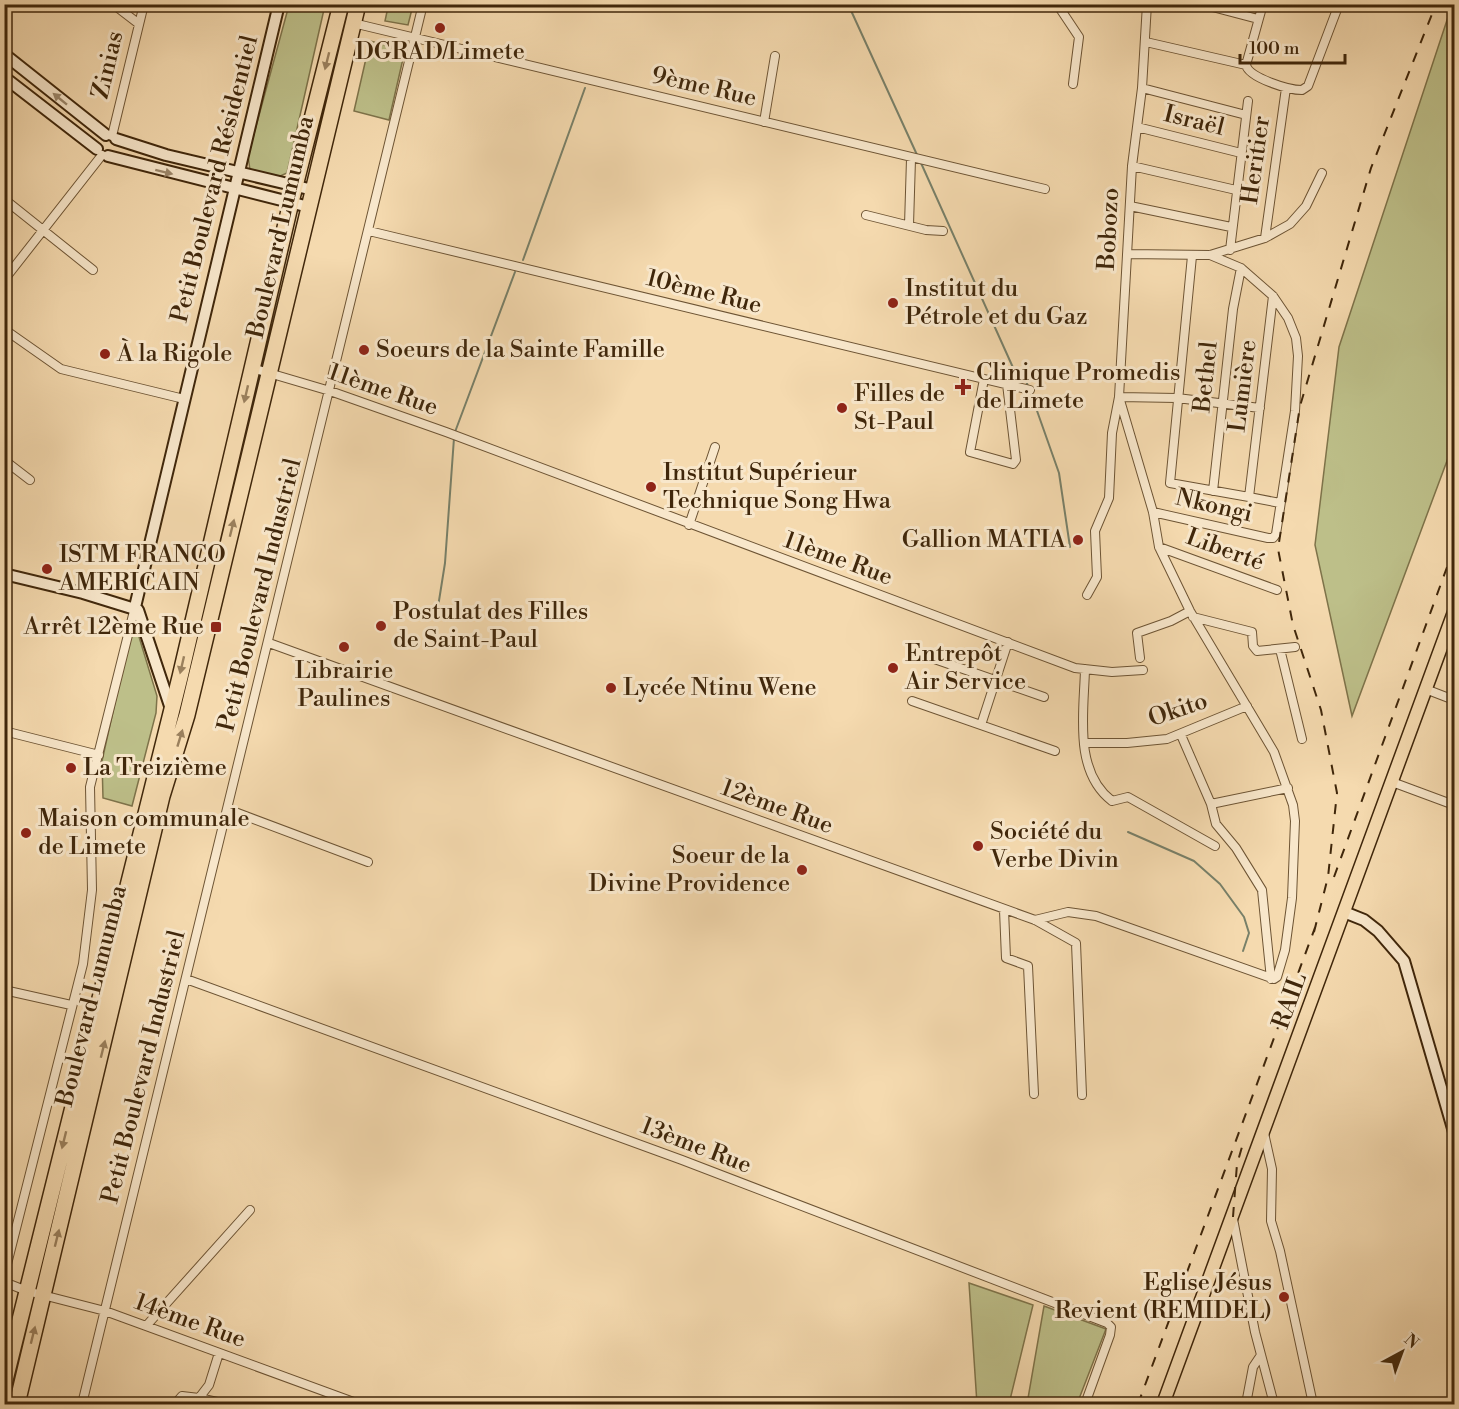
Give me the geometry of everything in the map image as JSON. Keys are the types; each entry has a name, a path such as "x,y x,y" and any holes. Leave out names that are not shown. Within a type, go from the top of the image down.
{"highway":[{"name":"Boulevard Lumumba","path":"4,1384 171,709 291,202 341,4"},
{"name":"Boulevard Lumumba","path":"16,1404 162,796 188,715 358,4"}],"main road":[{"name":"RAIL","path":"1163,1404 1455,612"}],"street":[{"path":"113,4 139,24"},
{"name":"Zinias","path":"111,137 144,4"},
{"name":"Petit Boulevard Résidentiel","path":"4,1276 87,940 92,891 90,787 279,4"},
{"name":"Petit Boulevard Industriel","path":"82,1404 423,4"},
{"path":"1057,4 1079,37 1073,84"},
{"name":"Bobozo","path":"1087,595 1096,577 1095,531 1109,498 1112,433 1119,397 1132,166 1142,88 1147,4"},
{"path":"1201,4 1232,8 1258,19"},
{"path":"1246,65 1263,4"},
{"path":"1146,42 1246,65 1254,75 1298,91 1308,86 1339,4"},
{"name":"9ème Rue","path":"353,23 838,138 911,159 1045,189"},
{"path":"4,54 111,137 166,155 313,190"},
{"path":"764,122 775,56"},
{"path":"4,77 102,153 309,207"},
{"path":"1142,88 1246,115"},
{"name":"Heritier","path":"1265,238 1286,88"},
{"path":"1230,250 1248,101"},
{"name":"Israël","path":"1137,127 1241,153"},
{"path":"102,153 98,140 111,137"},
{"path":"4,280 102,153 117,150 111,137"},
{"path":"909,225 911,159"},
{"path":"1132,166 1236,190"},
{"path":"1127,254 1210,255 1265,238 1290,224 1306,206 1322,173"},
{"path":"4,199 93,270"},
{"path":"1130,206 1231,227"},
{"path":"866,215 942,231"},
{"name":"10ème Rue","path":"369,231 1030,390"},
{"path":"1192,256 1170,483 1280,503 1295,411 1298,356 1296,338 1288,318 1273,296 1241,268 1210,255"},
{"name":"Bethel","path":"1213,491 1233,309 1241,268"},
{"name":"Lumière","path":"1249,497 1273,296"},
{"path":"4,329 61,369 184,399"},
{"name":"11ème Rue","path":"252,369 270,372 330,391 446,432 689,525 1085,669 1143,670"},
{"path":"984,379 970,452 1013,464 1016,460 1007,384"},
{"path":"1260,408 1177,398 1119,397 1153,512 1159,547 1192,614 1274,752 1288,788 1295,821 1294,865 1285,950 1273,979"},
{"path":"689,525 716,447"},
{"path":"4,460 30,480"},
{"name":"Nkongi","path":"1153,512 1273,538 1276,534 1280,503"},
{"name":"Liberté","path":"1159,547 1277,590"},
{"path":"4,574 135,607 143,620 171,709"},
{"path":"1140,658 1137,633 1192,614 1249,631 1257,651 1295,647"},
{"path":"981,725 1008,642"},
{"name":"12ème Rue","path":"269,643 1035,920 1076,943 1082,1095"},
{"path":"1280,649 1302,739"},
{"path":"917,653 1044,697"},
{"path":"1085,669 1084,743 1091,773 1110,800 1128,797 1215,846"},
{"path":"1428,690 1455,700"},
{"path":"912,701 1055,751"},
{"name":"Okito","path":"1084,743 1156,742 1181,735 1247,706"},
{"path":"4,731 99,755"},
{"path":"1181,735 1211,804 1216,824 1236,848 1264,895 1273,979"},
{"path":"1392,782 1455,805"},
{"path":"1211,804 1288,788"},
{"path":"227,809 368,862"},
{"path":"1004,910 1006,958 1028,966 1034,1094"},
{"path":"1035,920 1068,912 1096,916 1273,979"},
{"path":"1344,912 1365,920 1378,931 1404,961 1455,1132"},
{"name":"13ème Rue","path":"186,979 682,1160 1107,1323 1111,1326 1110,1335 1085,1404"},
{"path":"4,990 71,1005"},
{"path":"1264,1133 1272,1169 1271,1221 1280,1251 1313,1404"},
{"path":"147,1325 250,1210"},
{"path":"1233,1217 1261,1355 1274,1404"},
{"name":"14ème Rue","path":"4,1282 27,1291 105,1311 147,1325 359,1404"},
{"path":"199,1398 209,1385 219,1353"},
{"path":"1246,1404 1253,1367 1261,1355"},
{"path":"175,1404 182,1396 226,1404"}],"green space":[{"path":"289,5 325,5 287,173 278,177 250,170 248,156"},
{"path":"379,5 413,5 408,25 385,21 388,7"},
{"path":"1452,5 1454,5 1454,442 1352,716 1315,545 1339,347"},
{"path":"370,41 405,50 389,120 354,111"},
{"path":"132,626 136,627 157,696 156,713 132,806 103,798 102,761"},
{"path":"969,1283 1033,1305 1009,1404 977,1404"},
{"path":"1044,1306 1106,1329 1077,1404 1027,1404"}],"waterway":[{"path":"848,4 918,157"},
{"path":"523,260 585,88"},
{"path":"921,163 1015,372 1025,379 1028,386"},
{"path":"455,432 515,272"},
{"path":"1030,391 1059,473 1070,547"},
{"path":"438,607 445,563 454,438"},
{"path":"1128,832 1194,861 1220,884 1244,917 1249,933 1243,951"}],"railway":[{"path":"1314,932 1328,877 1337,793 1321,710 1293,625 1278,549 1300,406 1371,168 1436,4"},
{"path":"1334,877 1454,548"},
{"path":"1138,1404 1316,925"},
{"path":"1233,1217 1237,1164 1242,1147"}],"place":[{"name":"DGRAD/Limete","path":"440,28"},
{"name":"Institut du Pétrole et du Gaz","path":"893,303"},
{"name":"Soeurs de la Sainte Famille","path":"364,350"},
{"name":"À la Rigole","path":"105,354"},
{"name":"Clinique Promedis de Limete","path":"963,387"},
{"name":"Filles de St-Paul","path":"842,408"},
{"name":"Institut Supérieur Technique Song Hwa","path":"651,487"},
{"name":"Gallion MATIA","path":"1078,540"},
{"name":"ISTM FRANCO AMERICAIN","path":"47,569"},
{"name":"Postulat des Filles de Saint-Paul","path":"381,626"},
{"name":"Arrêt 12ème Rue","path":"216,627"},
{"name":"Librairie Paulines","path":"344,647"},
{"name":"Entrepôt Air Service","path":"893,668"},
{"name":"Lycée Ntinu Wene","path":"611,688"},
{"name":"La Treizième","path":"71,768"},
{"name":"Maison communale de Limete","path":"26,833"},
{"name":"Société du Verbe Divin","path":"978,846"},
{"name":"Soeur de la Divine Providence","path":"802,870"},
{"name":"Eglise Jésus Revient (REMIDEL)","path":"1284,1297"}]}
